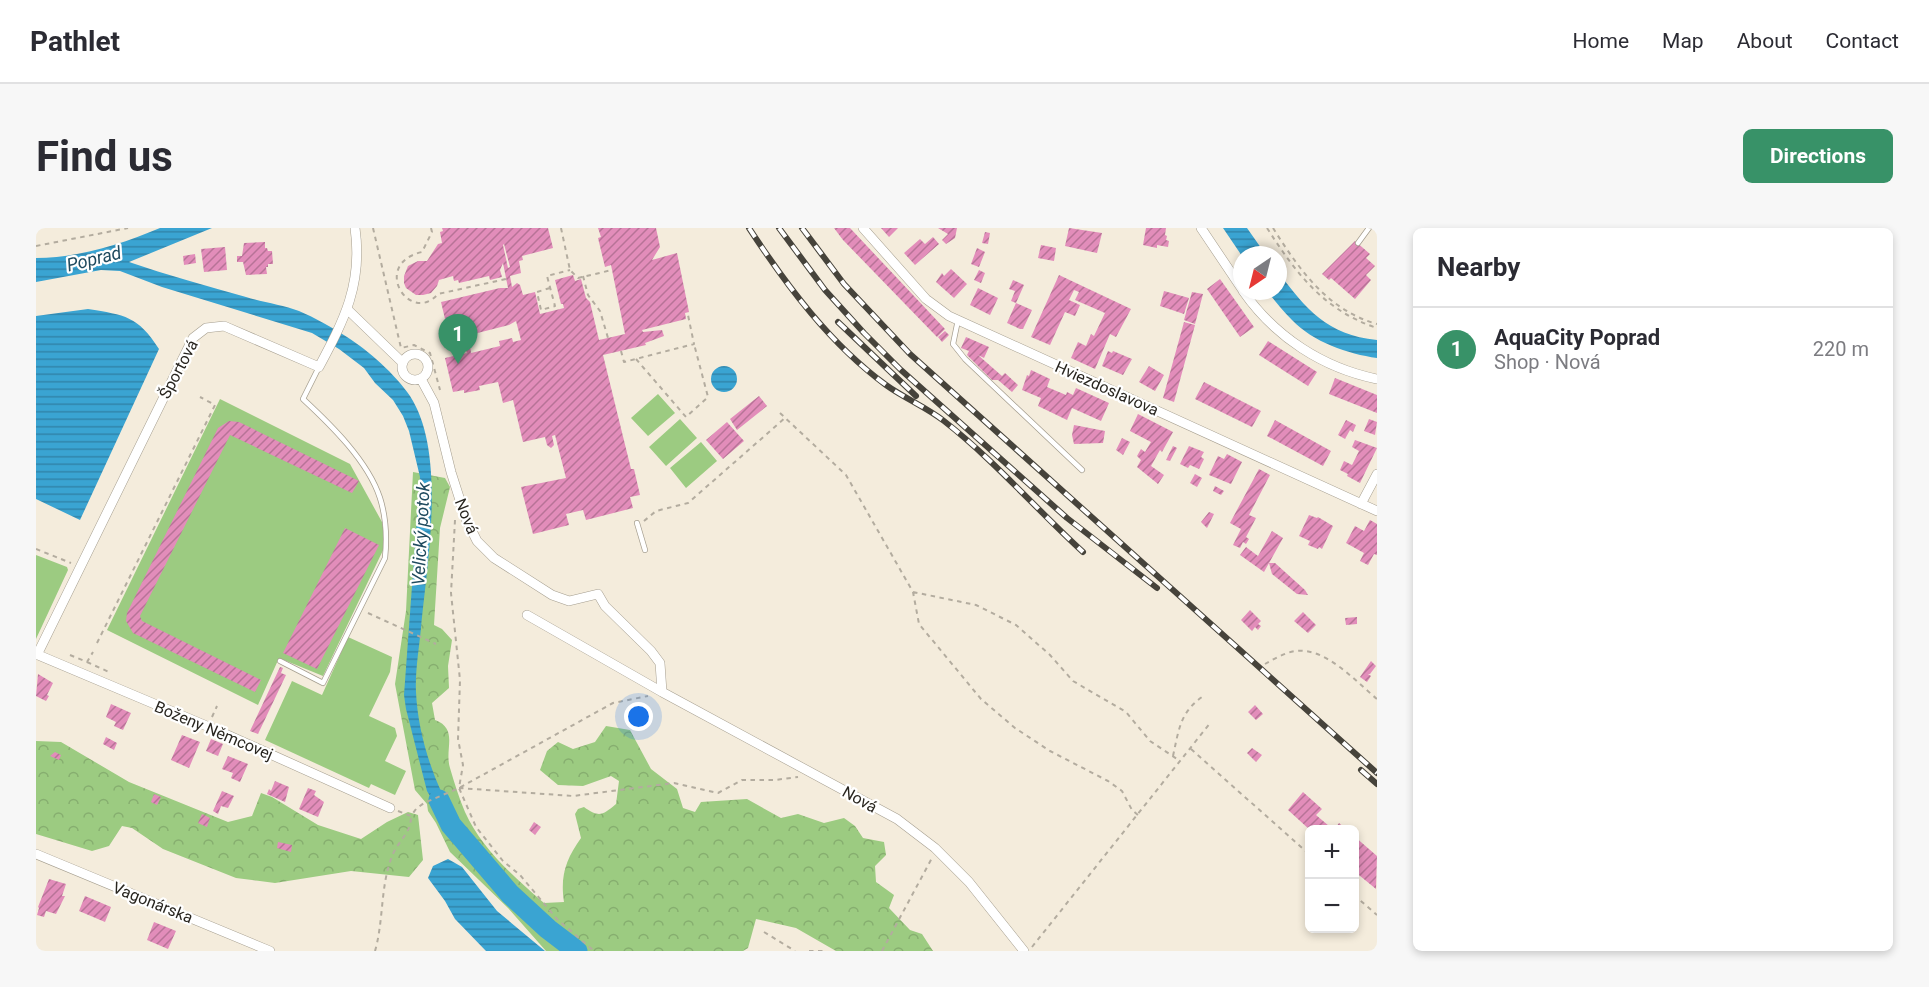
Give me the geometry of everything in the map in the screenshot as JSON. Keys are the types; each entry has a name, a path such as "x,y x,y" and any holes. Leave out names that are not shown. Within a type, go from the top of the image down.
{"street":[{"path":"319,367 348,310 355,272 355,228"},
{"name":"Hviezdoslavova","path":"863,228 926,299 942,312 1377,511"},
{"path":"1201,228 1233,275"},
{"path":"1251,300 1270,323 1299,347 1346,371 1377,379"},
{"path":"348,310 403,363 406,375 413,379 421,379 428,369 425,358 421,355 412,354 405,358 403,363"},
{"name":"Športová","path":"36,654 187,346 199,332 216,326 224,326 319,367"},
{"name":"Nová","path":"421,379 434,403 451,472 466,519 477,541 494,558 552,595 569,601 598,594 605,606 651,651 660,663 659,693"},
{"path":"1361,504 1377,474"},
{"name":"Nová","path":"527,615 659,693 897,819 935,848 969,882 1024,951"},
{"name":"Boženy Němcovej","path":"36,654 221,732 390,808"},
{"name":"Vagonárska","path":"36,854 270,951"}],"lane":[{"path":"1358,243 1369,228"},
{"path":"958,320 953,344 965,359 1082,470"},
{"path":"280,662 323,683 385,558 387,535 380,498 368,472 327,422 303,399 319,367"},
{"path":"637,523 645,550"}],"path":[{"path":"36,246 128,228"},
{"path":"374,228 401,348 414,345 430,353 441,397"},
{"path":"431,228 432,232 422,252 406,257 397,272 396,281 405,297 414,302 424,303 434,299 438,294 506,279"},
{"path":"561,228 570,270 578,278 612,270"},
{"path":"1267,228 1293,267 1316,293 1345,314 1377,326"},
{"path":"1273,228 1297,265 1319,291 1346,311 1377,326"},
{"path":"550,288 537,292 541,310 555,306 547,276 570,270"},
{"path":"584,276 588,294 600,311 608,338"},
{"path":"636,359 686,417 708,397 688,315"},
{"path":"621,351 624,362 694,344"},
{"path":"97,642 214,405 200,397"},
{"path":"780,414 846,476 913,592 919,624 981,699 1015,728 1050,751 1108,781 1122,791 1132,810 1138,815"},
{"path":"644,521 657,511 688,503 785,418"},
{"path":"455,515 451,594 460,680 458,739 462,765 459,788 476,827 503,861 520,875 557,919 594,951"},
{"path":"36,549 80,566"},
{"path":"913,592 976,604 1016,625 1050,655 1073,681 1126,712 1150,741 1180,761"},
{"path":"360,609 436,644"},
{"path":"1264,664 1295,651 1314,653 1334,663 1377,699"},
{"path":"70,655 87,662 93,652"},
{"path":"375,951 380,934 390,863 397,846 411,827 411,816 416,809 424,803 459,788 613,703 659,693"},
{"path":"1173,756 1182,718 1194,702 1204,695"},
{"path":"1029,951 1211,722"},
{"path":"1190,749 1305,851"},
{"path":"459,788 573,796 674,783 718,794 742,780 775,780 802,776 793,771"},
{"path":"390,808 411,816"},
{"path":"882,951 932,858"},
{"path":"1359,899 1377,915"},
{"path":"764,932 795,951"},
{"path":"808,951 826,951"}],"green space":[{"path":"658,394 675,413 648,436 631,418"},
{"path":"220,399 350,464 382,522 386,544 323,676 279,658 258,705 107,630"},
{"path":"680,419 697,438 666,466 649,447"},
{"path":"701,442 717,461 686,488 670,468"},
{"path":"413,472 445,478 450,487 440,528 434,625 442,629 452,640 448,666 449,688 432,703 435,720 447,729 449,734 450,768 465,812 489,850 521,883 544,903 564,902 565,868 581,838 575,814 578,809 584,807 597,814 608,811 616,804 619,781 611,776 583,786 558,785 540,770 547,751 558,742 573,749 595,742 606,726 630,730 651,769 677,789 683,808 695,812 701,802 747,799 781,818 798,814 824,823 844,818 855,826 863,838 884,842 886,855 875,866 876,882 894,895 889,908 910,930 922,934 933,951 836,951 796,928 756,919 748,948 743,951 546,951 508,908 450,852 428,811 427,804 415,790 395,684 406,611"},
{"path":"36,555 67,567 68,570 36,639"},
{"path":"348,637 392,657 390,672 369,716 395,728 397,736 385,761 406,771 395,795 371,784 369,788 265,740 292,681 322,695"},
{"path":"36,741 61,742 129,782 228,822 252,816 261,793 272,797 318,825 361,839 408,812 418,815 423,860 409,877 351,871 275,883 236,878 163,849 132,828 122,826 109,846 92,851 36,834"}],"water":[{"name":"Poprad","path":"160,228 212,228 129,262 202,285 293,309 311,317 341,333 364,349 389,371 410,396 421,420 428,447 432,509 416,676 417,709 434,776 457,821 448,826 427,791 404,695 420,477 403,416 393,400 375,383 364,368 339,349 312,333 162,287 120,271 101,270 36,282 36,258 68,256 100,249"},
{"path":"1223,228 1247,228 1260,246 1235,246"},
{"path":"1287,284 1308,308 1331,326 1360,337 1377,340 1377,358 1320,341 1300,328 1274,300 1287,300"},
{"path":"88,309 130,319 144,330 159,349 80,520 36,499 36,316"},
{"path":"724,366 733,370 737,379 733,388 724,392 715,388 711,379 715,370"},
{"path":"448,859 462,867 497,911 545,951 486,951 455,919 428,878 433,866"}],"building":[{"path":"442,228 548,228 553,248 522,256 523,260 519,261 521,273 510,276 512,287 517,283 520,285 523,295 535,292 540,314 564,308 555,280 573,275 575,281 581,279 586,298 590,302 599,340 625,334 611,265 605,267 598,228 656,228 660,247 652,260 677,253 689,312 685,313 686,319 642,330 643,332 662,330 664,336 645,343 646,345 603,355 631,469 634,469 640,495 630,497 633,508 586,520 583,510 566,514 569,525 533,534 521,487 566,478 555,435 552,436 554,445 551,448 547,445 545,437 523,442 513,400 503,403 498,382 479,386 480,390 464,393 464,390 453,392 445,358 467,353 465,348 457,350 451,344 469,339 471,353 500,346 499,341 512,338 513,342 521,340 516,321 509,325 450,340 441,302 508,288 503,263 500,270 502,277 490,280 489,276 459,283 458,280 454,281 453,276 439,280 431,293 423,295 416,295 406,288 404,283 408,266 418,261 427,261 438,244 442,243 440,232 443,231","holes":["504,244 510,267 508,268"]},
{"path":"834,228 850,228 945,329 937,337"},
{"path":"881,228 898,228 889,237"},
{"path":"938,228 957,228 955,238 946,244 942,240 948,234"},
{"path":"1069,228 1102,233 1097,253 1065,246"},
{"path":"1146,228 1166,228 1168,247 1157,245 1157,248 1143,245"},
{"path":"985,232 990,233 988,244 982,243"},
{"path":"933,237 939,244 915,265 904,253 920,239 925,244"},
{"path":"1355,241 1370,254 1366,258 1375,266 1366,275 1371,280 1355,299 1331,278 1329,280 1322,274"},
{"path":"265,242 265,248 272,251 273,264 268,264 266,267 267,274 246,275 243,262 237,262 237,256 242,256 244,243"},
{"path":"1041,245 1056,248 1054,261 1038,258"},
{"path":"225,247 227,270 204,272 201,249"},
{"path":"977,248 985,252 979,267 971,264"},
{"path":"195,254 196,263 184,265 183,256"},
{"path":"951,269 967,284 954,298 936,282 942,273 944,276"},
{"path":"979,270 985,273 981,283 974,280"},
{"path":"1059,275 1131,309 1116,337 1110,334 1095,369 1071,358 1078,342 1086,346 1091,334 1094,336 1105,313 1075,300 1079,292 1074,290 1069,300 1080,305 1075,316 1065,312 1050,345 1031,337"},
{"path":"1220,279 1254,327 1240,337 1207,289"},
{"path":"1013,280 1024,285 1016,303 1011,301 1015,291 1009,289"},
{"path":"978,288 998,298 990,315 970,305"},
{"path":"1164,291 1189,298 1184,314 1160,306"},
{"path":"1192,292 1203,294 1195,324 1184,320"},
{"path":"1016,303 1032,310 1023,329 1007,323"},
{"path":"1184,322 1195,325 1174,402 1163,398"},
{"path":"945,331 949,335 942,342 938,337"},
{"path":"966,337 989,347 984,358 978,355 1002,376 1005,373 1018,385 1012,392 998,380 992,380 967,355 969,351 961,348"},
{"path":"1268,341 1317,372 1308,386 1259,355"},
{"path":"1108,351 1132,359 1123,375 1102,366"},
{"path":"1149,366 1164,375 1155,391 1139,382"},
{"path":"1031,370 1050,379 1047,387 1066,395 1067,392 1073,395 1076,388 1109,403 1101,421 1072,408 1067,420 1038,406 1041,398 1022,390"},
{"path":"1335,378 1377,395 1377,413 1329,394"},
{"path":"1204,382 1261,411 1252,427 1195,399"},
{"path":"759,396 767,406 737,430 730,419"},
{"path":"1138,414 1173,432 1151,466 1164,475 1158,484 1137,467 1141,460 1137,456 1141,449 1145,452 1151,442 1130,431"},
{"path":"1369,419 1377,422 1375,435 1364,431"},
{"path":"1275,420 1331,451 1323,466 1267,436"},
{"path":"1346,420 1356,425 1353,432 1350,430 1345,439 1338,435"},
{"path":"229,421 239,422 359,481 352,493 230,435 140,616 142,621 261,680 255,692 133,633 126,621 127,613 218,428"},
{"path":"727,422 744,441 723,459 706,440"},
{"path":"1074,425 1105,431 1103,443 1074,444 1072,435"},
{"path":"1122,438 1130,442 1123,455 1116,450"},
{"path":"1355,440 1377,448 1360,483 1340,470 1344,461 1352,465 1359,451 1352,447"},
{"path":"1173,446 1177,448 1170,461 1166,460"},
{"path":"1189,446 1204,452 1201,457 1204,459 1199,469 1190,465 1188,468 1180,464"},
{"path":"1227,454 1242,462 1231,484 1209,475 1218,456 1224,459"},
{"path":"1259,469 1270,475 1249,515 1256,518 1246,537 1249,539 1246,544 1243,542 1240,548 1233,545 1241,529 1230,523"},
{"path":"1195,474 1202,478 1197,487 1190,483"},
{"path":"1215,486 1224,491 1221,495 1213,491"},
{"path":"1209,512 1214,514 1207,528 1201,522"},
{"path":"1309,515 1318,517 1333,526 1322,549 1308,545 1310,541 1299,536"},
{"path":"1370,520 1377,524 1377,555 1374,554 1368,565 1360,561 1364,553 1346,543 1355,526 1364,531"},
{"path":"345,528 379,545 317,669 283,653"},
{"path":"1272,531 1283,538 1264,572 1240,555 1246,547 1258,556"},
{"path":"1269,563 1275,563 1308,595 1297,594 1272,574"},
{"path":"1250,610 1261,621 1258,624 1261,626 1258,630 1255,627 1252,631 1241,620"},
{"path":"1303,612 1316,625 1308,633 1294,621"},
{"path":"1357,617 1357,624 1346,625 1345,618"},
{"path":"1371,661 1376,666 1368,674 1371,676 1367,682 1360,677"},
{"path":"280,667 283,668 281,673 286,675 258,734 250,731"},
{"path":"38,674 53,683 46,701 36,696"},
{"path":"111,704 131,713 123,730 114,726 116,722 106,717"},
{"path":"1255,705 1263,714 1256,720 1248,712"},
{"path":"182,735 200,742 189,768 171,760"},
{"path":"106,737 117,743 114,750 103,744"},
{"path":"211,739 223,744 218,756 206,751"},
{"path":"1252,748 1262,755 1256,762 1247,753"},
{"path":"55,752 61,755 59,760 50,756"},
{"path":"228,756 248,764 240,782 231,778 233,773 222,769"},
{"path":"275,781 289,787 285,802 267,794 269,789 271,791"},
{"path":"308,788 316,791 314,795 324,802 318,817 299,809"},
{"path":"222,791 234,796 228,808 221,806 218,814 213,811"},
{"path":"1303,792 1322,809 1316,815 1328,825 1305,825 1288,810"},
{"path":"154,794 161,797 157,805 151,802"},
{"path":"202,814 210,818 207,827 198,823"},
{"path":"534,822 541,827 535,835 529,830"},
{"path":"1359,840 1377,856 1376,889 1359,875"},
{"path":"278,842 292,845 291,852 277,848"},
{"path":"49,879 66,884 62,896 65,896 56,914 46,911 44,917 37,915 38,907"},
{"path":"85,896 111,907 105,922 79,911"},
{"path":"154,922 176,931 168,949 147,940"}],"waterway":[{"name":"Velický potok","path":"439,800 451,825 510,894 548,929 577,951"}],"railway":[{"path":"749,228 794,292 846,351 886,385 937,416 962,436 998,468 1083,552"},
{"path":"779,228 825,290 901,370 1067,518 1157,588"},
{"path":"802,228 844,284 910,354 1377,773"},
{"path":"838,322 916,396"},
{"path":"1361,770 1377,784"}],"place":[{"name":"AquaCity Poprad","path":"458,364"}]}
